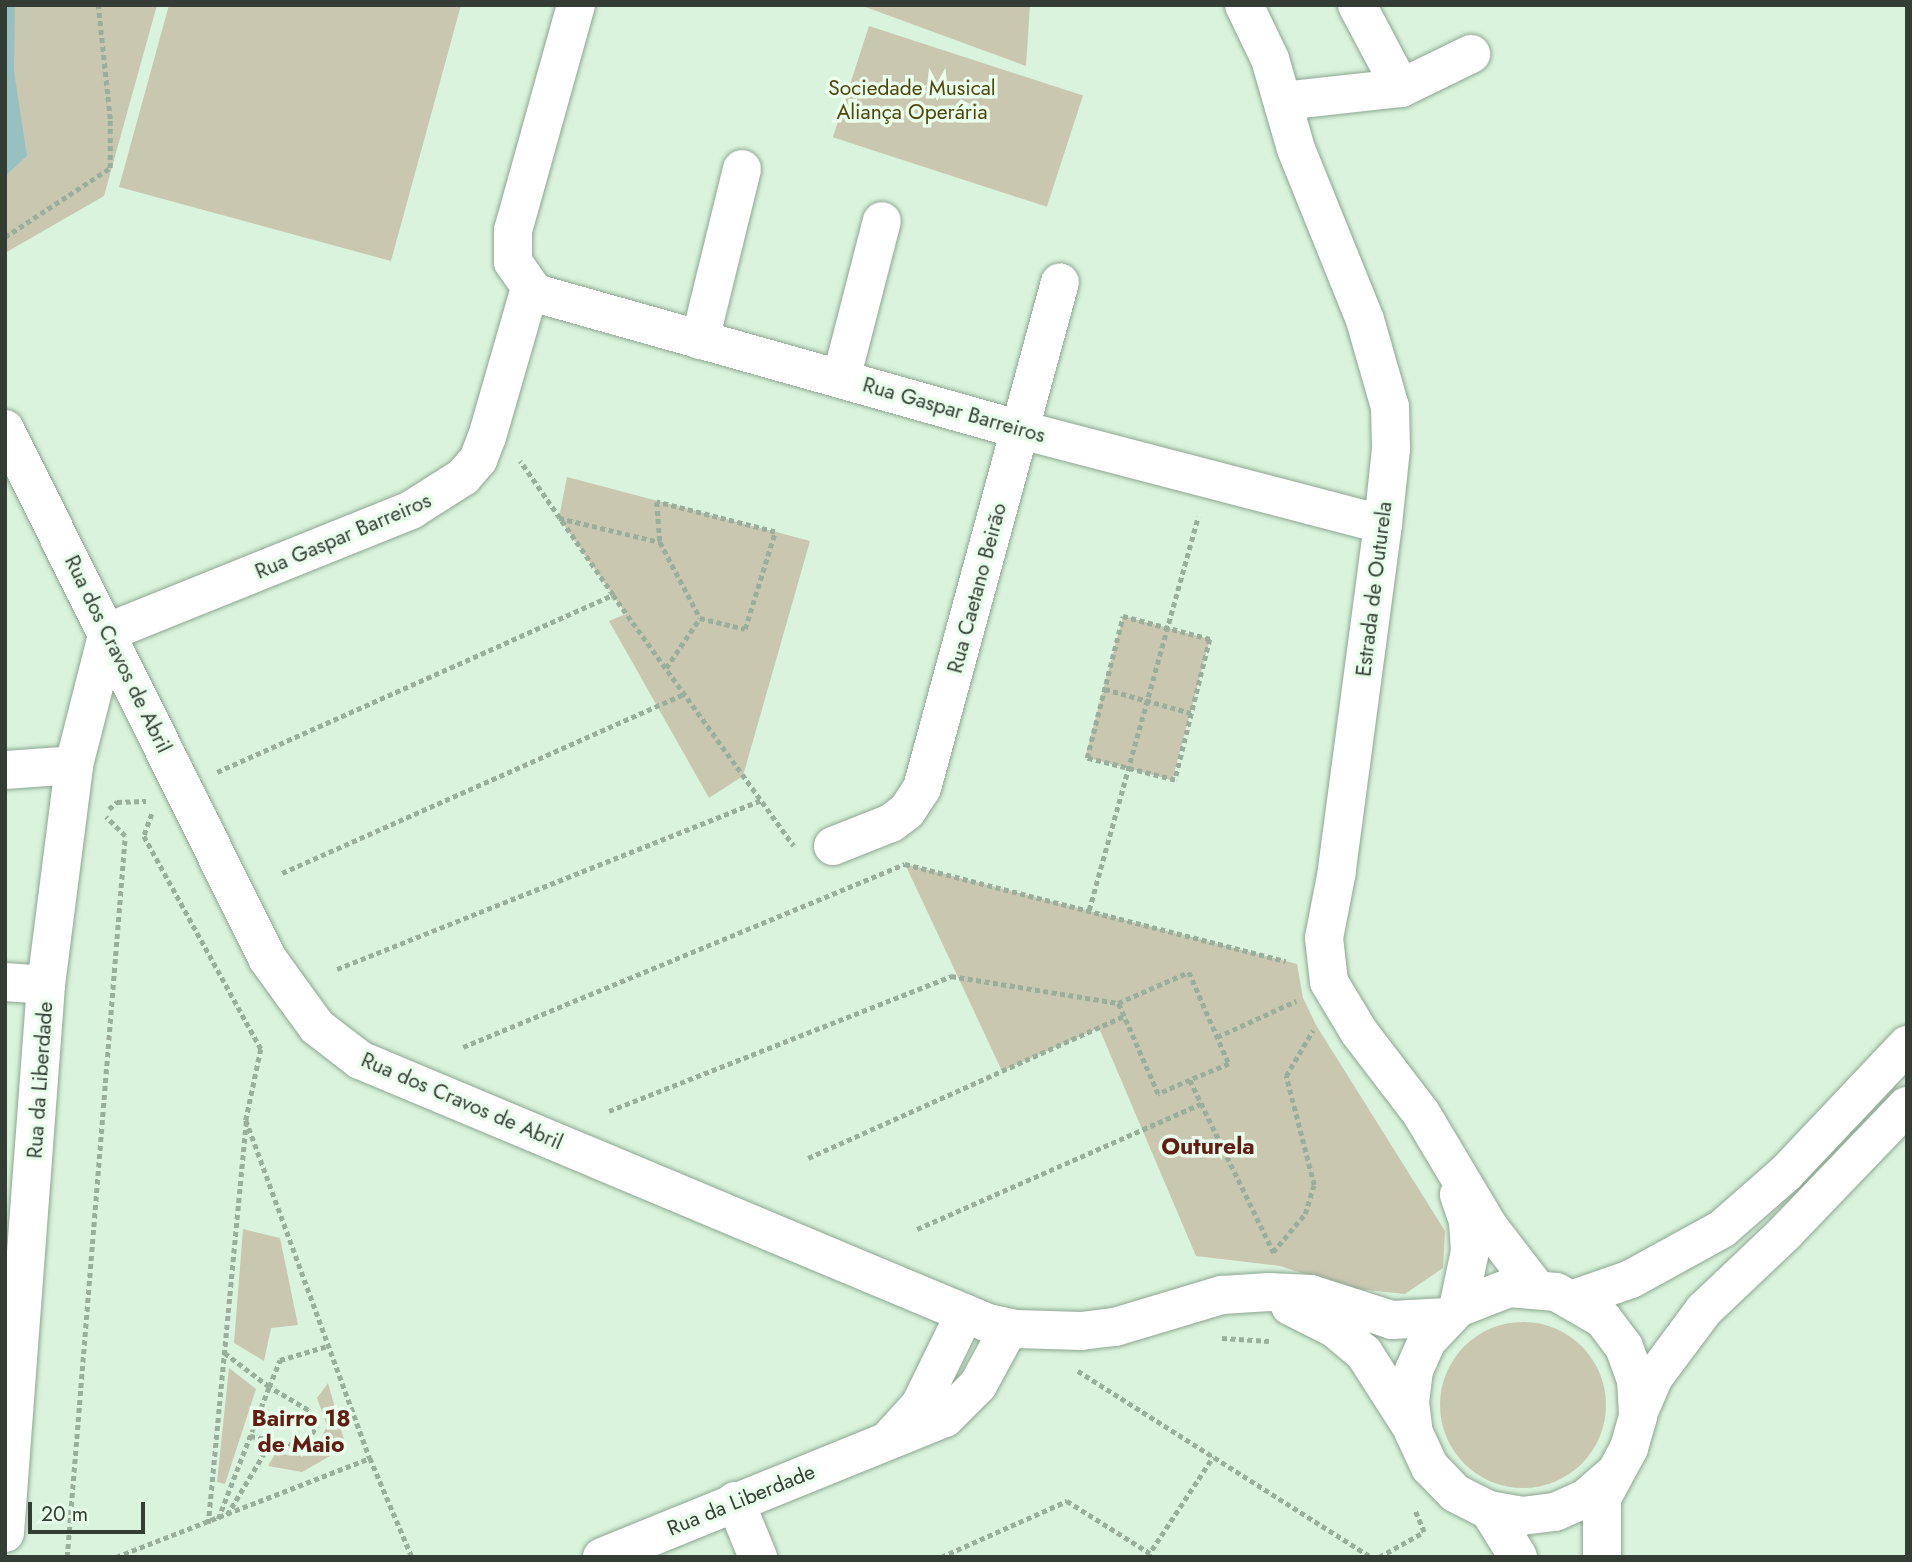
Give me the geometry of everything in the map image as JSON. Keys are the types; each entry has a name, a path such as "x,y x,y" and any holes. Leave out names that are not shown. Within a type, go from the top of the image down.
{"street":[{"path":"530,288 513,262 513,230 576,5"},
{"name":"Estrada de Outurela","path":"1244,5 1270,59 1296,149 1365,320 1390,407 1391,449 1383,524 1338,871 1327,913 1325,960 1329,982 1342,1007 1421,1113 1489,1227 1536,1288"},
{"path":"1357,5 1401,88"},
{"path":"1283,101 1401,88 1471,54"},
{"path":"700,340 743,169"},
{"path":"841,379 882,221"},
{"name":"Rua Caetano Beirão","path":"816,849 891,823 907,811 922,788 1060,282"},
{"name":"Rua Gaspar Barreiros","path":"108,632 411,510 463,477 478,460 487,437 530,288 551,301 1021,430 1383,524"},
{"name":"Rua dos Cravos de Abril","path":"5,429 108,632 267,958 294,1000 317,1027 360,1060 965,1312"},
{"name":"Rua da Liberdade","path":"5,1533 19,1176 74,765 108,632"},
{"path":"5,770 74,765"},
{"path":"5,982 46,985"},
{"path":"1574,1299 1631,1279 1722,1229 1787,1172 1907,1045"},
{"path":"1637,1416 1654,1377 1704,1310 1777,1242 1907,1106"},
{"name":"Estrada de Outurela","path":"1448,1159 1468,1220 1470,1251 1453,1312"},
{"name":"Estrada de Outurela","path":"1602,1557 1602,1498 1611,1476 1629,1448 1637,1416 1636,1380 1624,1347 1604,1319 1574,1299 1536,1288 1509,1288 1453,1312 1427,1341 1414,1370 1410,1402 1414,1433 1430,1467 1447,1485 1489,1510 1522,1516 1555,1512 1586,1498 1611,1476"},
{"path":"965,1312 1009,1328 1051,1332 1115,1327 1222,1295 1311,1294 1392,1320 1453,1312"},
{"path":"1222,1295 1302,1310 1334,1328 1364,1353 1414,1433"},
{"name":"Rua da Liberdade","path":"881,1446 920,1405 965,1312"},
{"name":"Rua da Liberdade","path":"602,1557 735,1501 945,1419 964,1403 1009,1328"},
{"path":"735,1501 758,1557"},
{"name":"Estrada de Outurela","path":"1489,1510 1518,1557"}],"path":[{"path":"5,237 110,168 110,119 98,5"},
{"path":"515,453 613,595 761,800 816,849"},
{"path":"657,502 775,532 745,629 700,618 660,542 657,502"},
{"path":"1088,910 1200,509"},
{"path":"559,518 660,542"},
{"path":"185,790 240,758 613,595"},
{"path":"1123,616 1167,628 1210,639 1175,780 1087,758 1123,616"},
{"path":"666,668 700,618"},
{"path":"1105,688 1191,713"},
{"path":"282,873 684,695"},
{"path":"67,1557 125,836 103,815 117,802 139,799 155,806 144,836 261,1049 246,1120 208,1524"},
{"path":"337,969 761,800"},
{"path":"463,1047 905,864 1297,964"},
{"path":"822,884 830,895"},
{"path":"609,1111 951,976 1118,1003 1189,972 1229,1064 1158,1094 1118,1003"},
{"path":"1217,1037 1303,998"},
{"path":"808,1158 1124,1016"},
{"path":"1273,1252 1305,1214 1314,1185 1286,1076 1316,1025"},
{"path":"1190,1080 1276,1259"},
{"path":"917,1230 1201,1104"},
{"path":"246,1120 370,1458 412,1557"},
{"path":"1213,1338 1274,1341"},
{"path":"218,1520 280,1360 328,1346"},
{"path":"223,1353 269,1387 308,1410 316,1426 303,1448 250,1436"},
{"path":"1082,1366 1071,1366 1371,1557"},
{"path":"226,1516 272,1440"},
{"path":"941,1557 1068,1501 1148,1555 1213,1457"},
{"path":"116,1557 208,1524 370,1458"},
{"path":"1378,1557 1424,1532"}],"green space":[{"path":"5,5 157,5 104,196 5,253"},
{"path":"169,5 461,5 391,261 119,187"},
{"path":"860,5 1030,5 1026,66"},
{"name":"Sociedade Musical Aliança Operária","path":"869,26 1083,96 1047,207 833,137"},
{"path":"567,477 810,541 743,776 709,798 609,621 626,614 559,518"},
{"path":"1123,616 1210,639 1172,780 1085,757"},
{"path":"905,864 1297,964 1303,998 1316,1025 1445,1231 1443,1268 1405,1294 1348,1288 1280,1266 1196,1256 1099,1028 1002,1071"},
{"path":"243,1229 280,1238 298,1325 271,1328 264,1361 234,1343"},
{"path":"1523,1322 1555,1328 1582,1346 1600,1373 1606,1405 1600,1437 1582,1464 1555,1482 1523,1488 1491,1482 1464,1464 1446,1437 1440,1405 1446,1373 1464,1346 1491,1328"},
{"path":"229,1368 256,1389 225,1484 217,1482"},
{"path":"328,1383 346,1447 302,1472 268,1466 275,1454 312,1456 327,1426 317,1398"}],"water":[{"path":"5,5 15,5 14,71 27,156 5,176"}],"district":[{"name":"Outurela","path":"1208,1146"},
{"name":"Bairro 18 de Maio","path":"301,1431"}]}
